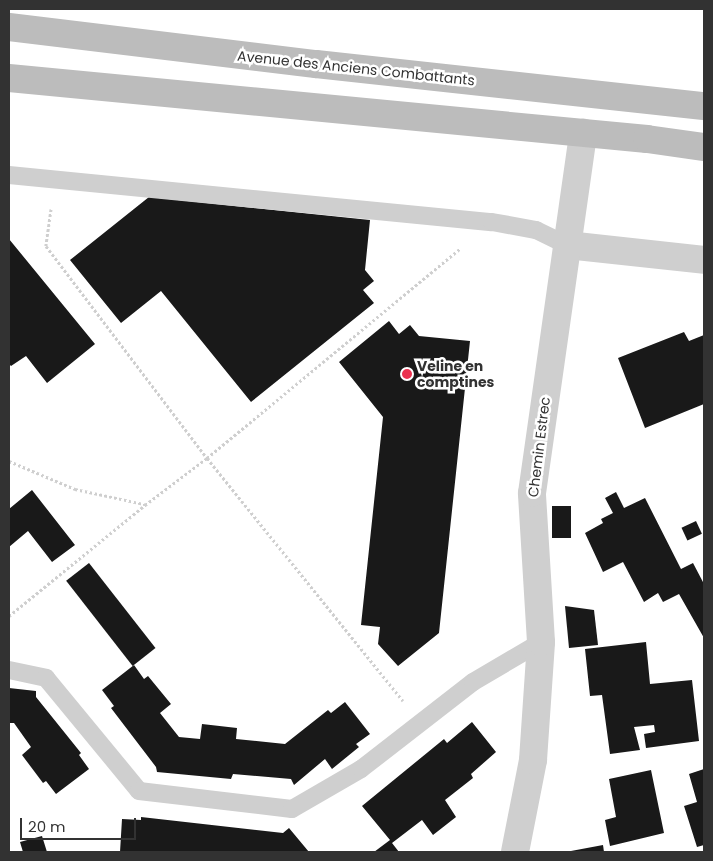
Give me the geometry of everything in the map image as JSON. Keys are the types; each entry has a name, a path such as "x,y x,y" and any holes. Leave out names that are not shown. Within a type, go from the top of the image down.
{"main road":[{"name":"Avenue des Anciens Combattants","path":"9,28 316,64 704,106"},
{"path":"9,78 583,133 704,147"}],"street":[{"name":"Chemin Estrec","path":"515,852 533,760 541,642 532,493 583,133"},
{"path":"567,245 704,260"}],"lane":[{"path":"9,175 492,222 536,230 567,245"},
{"path":"9,670 46,678 139,791 292,809 361,769 472,682 541,642"}],"path":[{"path":"56,179 46,246 207,458 420,723"},
{"path":"9,616 145,505 207,458 492,222"},
{"path":"9,461 75,489 145,505"}],"building":[{"path":"149,197 370,220 365,270 374,281 363,290 374,303 251,402 161,291 121,323 70,260"},
{"path":"9,239 95,344 47,383 26,356 11,366 9,364"},
{"path":"389,321 399,334 410,325 419,336 470,341 439,633 398,666 378,644 380,627 361,625 383,417 339,362"},
{"path":"684,332 689,341 704,335 704,404 645,428 618,358"},
{"path":"32,490 75,545 52,562 28,531 9,547 9,509"},
{"path":"616,492 624,508 645,498 681,569 693,563 704,584 704,638 679,594 663,602 658,593 644,602 623,562 603,572 585,533 603,523 601,519 613,513 605,498"},
{"path":"552,506 571,506 571,538 552,538"},
{"path":"696,521 702,534 687,540 681,528"},
{"path":"89,563 155,648 133,666 66,581"},
{"path":"565,606 594,610 598,645 569,648"},
{"path":"646,642 650,684 692,680 699,741 646,748 644,734 655,732 654,725 634,727 640,750 610,754 602,695 590,696 585,649"},
{"path":"134,665 144,679 148,676 171,704 160,713 179,737 200,739 202,724 237,728 236,739 285,744 328,710 331,713 345,702 370,734 356,744 359,747 332,769 325,759 294,785 291,779 233,774 231,779 157,772 156,767 111,708 114,706 102,690"},
{"path":"9,688 36,691 36,697 81,753 79,755 89,769 56,794 46,781 43,783 22,755 31,747 14,723 9,723"},
{"path":"472,722 496,752 471,774 473,778 445,800 456,817 433,835 422,820 392,843 399,852 374,852 390,840 362,806 444,739 447,743"},
{"path":"704,769 704,845 697,847 684,806 697,802 689,774"},
{"path":"651,770 664,833 610,846 605,820 616,817 609,779"},
{"path":"141,817 283,833 289,828 309,852 120,852 122,819 141,820"},
{"path":"42,836 47,852 23,852 20,842"},
{"path":"603,845 604,852 571,852 571,851"}],"place":[{"name":"Veline en comptines","path":"407,374"}]}
